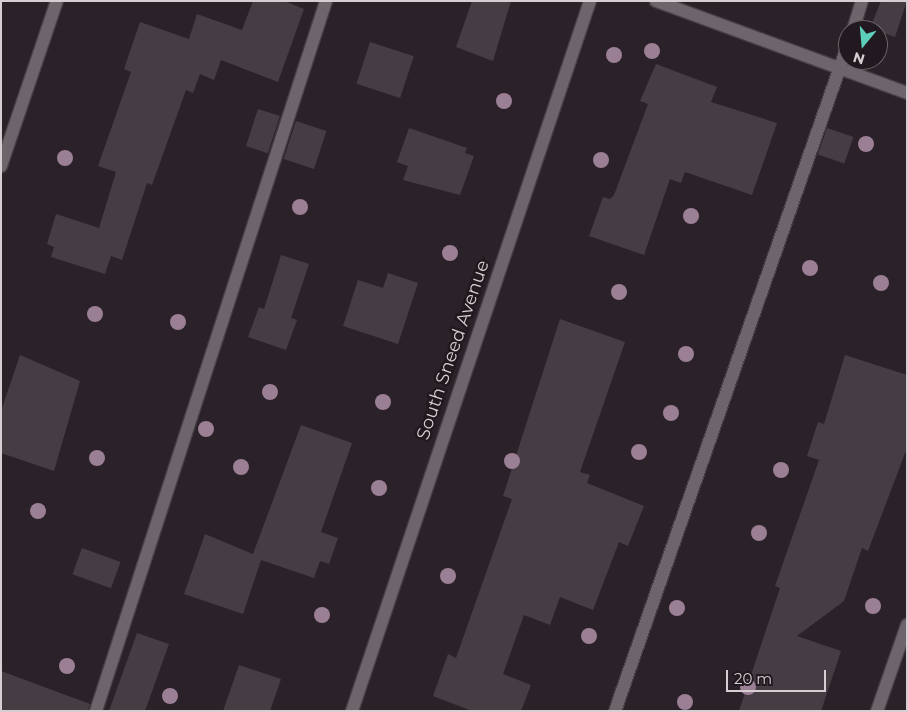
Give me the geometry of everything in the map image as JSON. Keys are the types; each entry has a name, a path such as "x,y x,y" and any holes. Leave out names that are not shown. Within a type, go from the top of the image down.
{"street":[{"path":"1,166 57,1"},
{"path":"96,711 326,1"},
{"name":"South Sneed Avenue","path":"352,711 590,1"},
{"path":"656,1 838,67"},
{"path":"856,20 862,1"},
{"path":"615,711 839,70"},
{"path":"846,70 907,92"},
{"path":"877,711 907,625"}],"building":[{"path":"253,1 284,1 304,9 278,82 221,60 214,80 200,74 193,93 186,90 152,185 147,183 122,260 111,256 105,274 51,257 54,247 47,244 56,214 99,228 116,172 98,166 131,72 124,69 140,22 189,39 197,14 242,30"},
{"path":"472,1 511,1 493,61 456,47"},
{"path":"881,1 907,1 895,37 888,34 888,20 873,20"},
{"path":"370,42 414,56 400,98 356,84"},
{"path":"656,64 717,87 711,102 777,123 752,195 685,172 681,183 670,179 644,255 589,236 603,197 610,199 614,195 648,104 640,101"},
{"path":"258,109 280,116 268,153 246,146"},
{"path":"296,121 326,131 314,169 284,159"},
{"path":"409,128 467,148 465,153 474,156 460,195 403,180 408,166 397,162"},
{"path":"827,128 853,137 844,164 818,154"},
{"path":"281,255 309,264 291,318 297,320 286,350 248,337 259,307 264,309"},
{"path":"388,273 418,283 398,344 343,326 358,280 383,288"},
{"path":"560,319 625,342 580,472 590,475 587,483 644,506 628,546 619,542 593,610 560,597 550,625 524,615 503,674 531,685 521,711 472,711 433,696 448,654 456,658 512,499 503,496"},
{"path":"20,355 80,381 54,471 1,453 1,411"},
{"path":"845,355 907,375 907,448 868,551 862,548 844,601 797,636 841,651 821,711 739,711 780,588 775,586 819,460 807,456 818,422 824,424"},
{"path":"301,425 352,443 321,532 338,538 329,564 320,561 314,578 261,560 243,614 184,594 205,534 253,554"},
{"path":"82,548 121,562 111,588 72,574"},
{"path":"137,633 169,644 145,711 109,711"},
{"path":"239,665 281,679 270,711 223,711"},
{"path":"1,671 90,704 88,711 1,711"}]}
